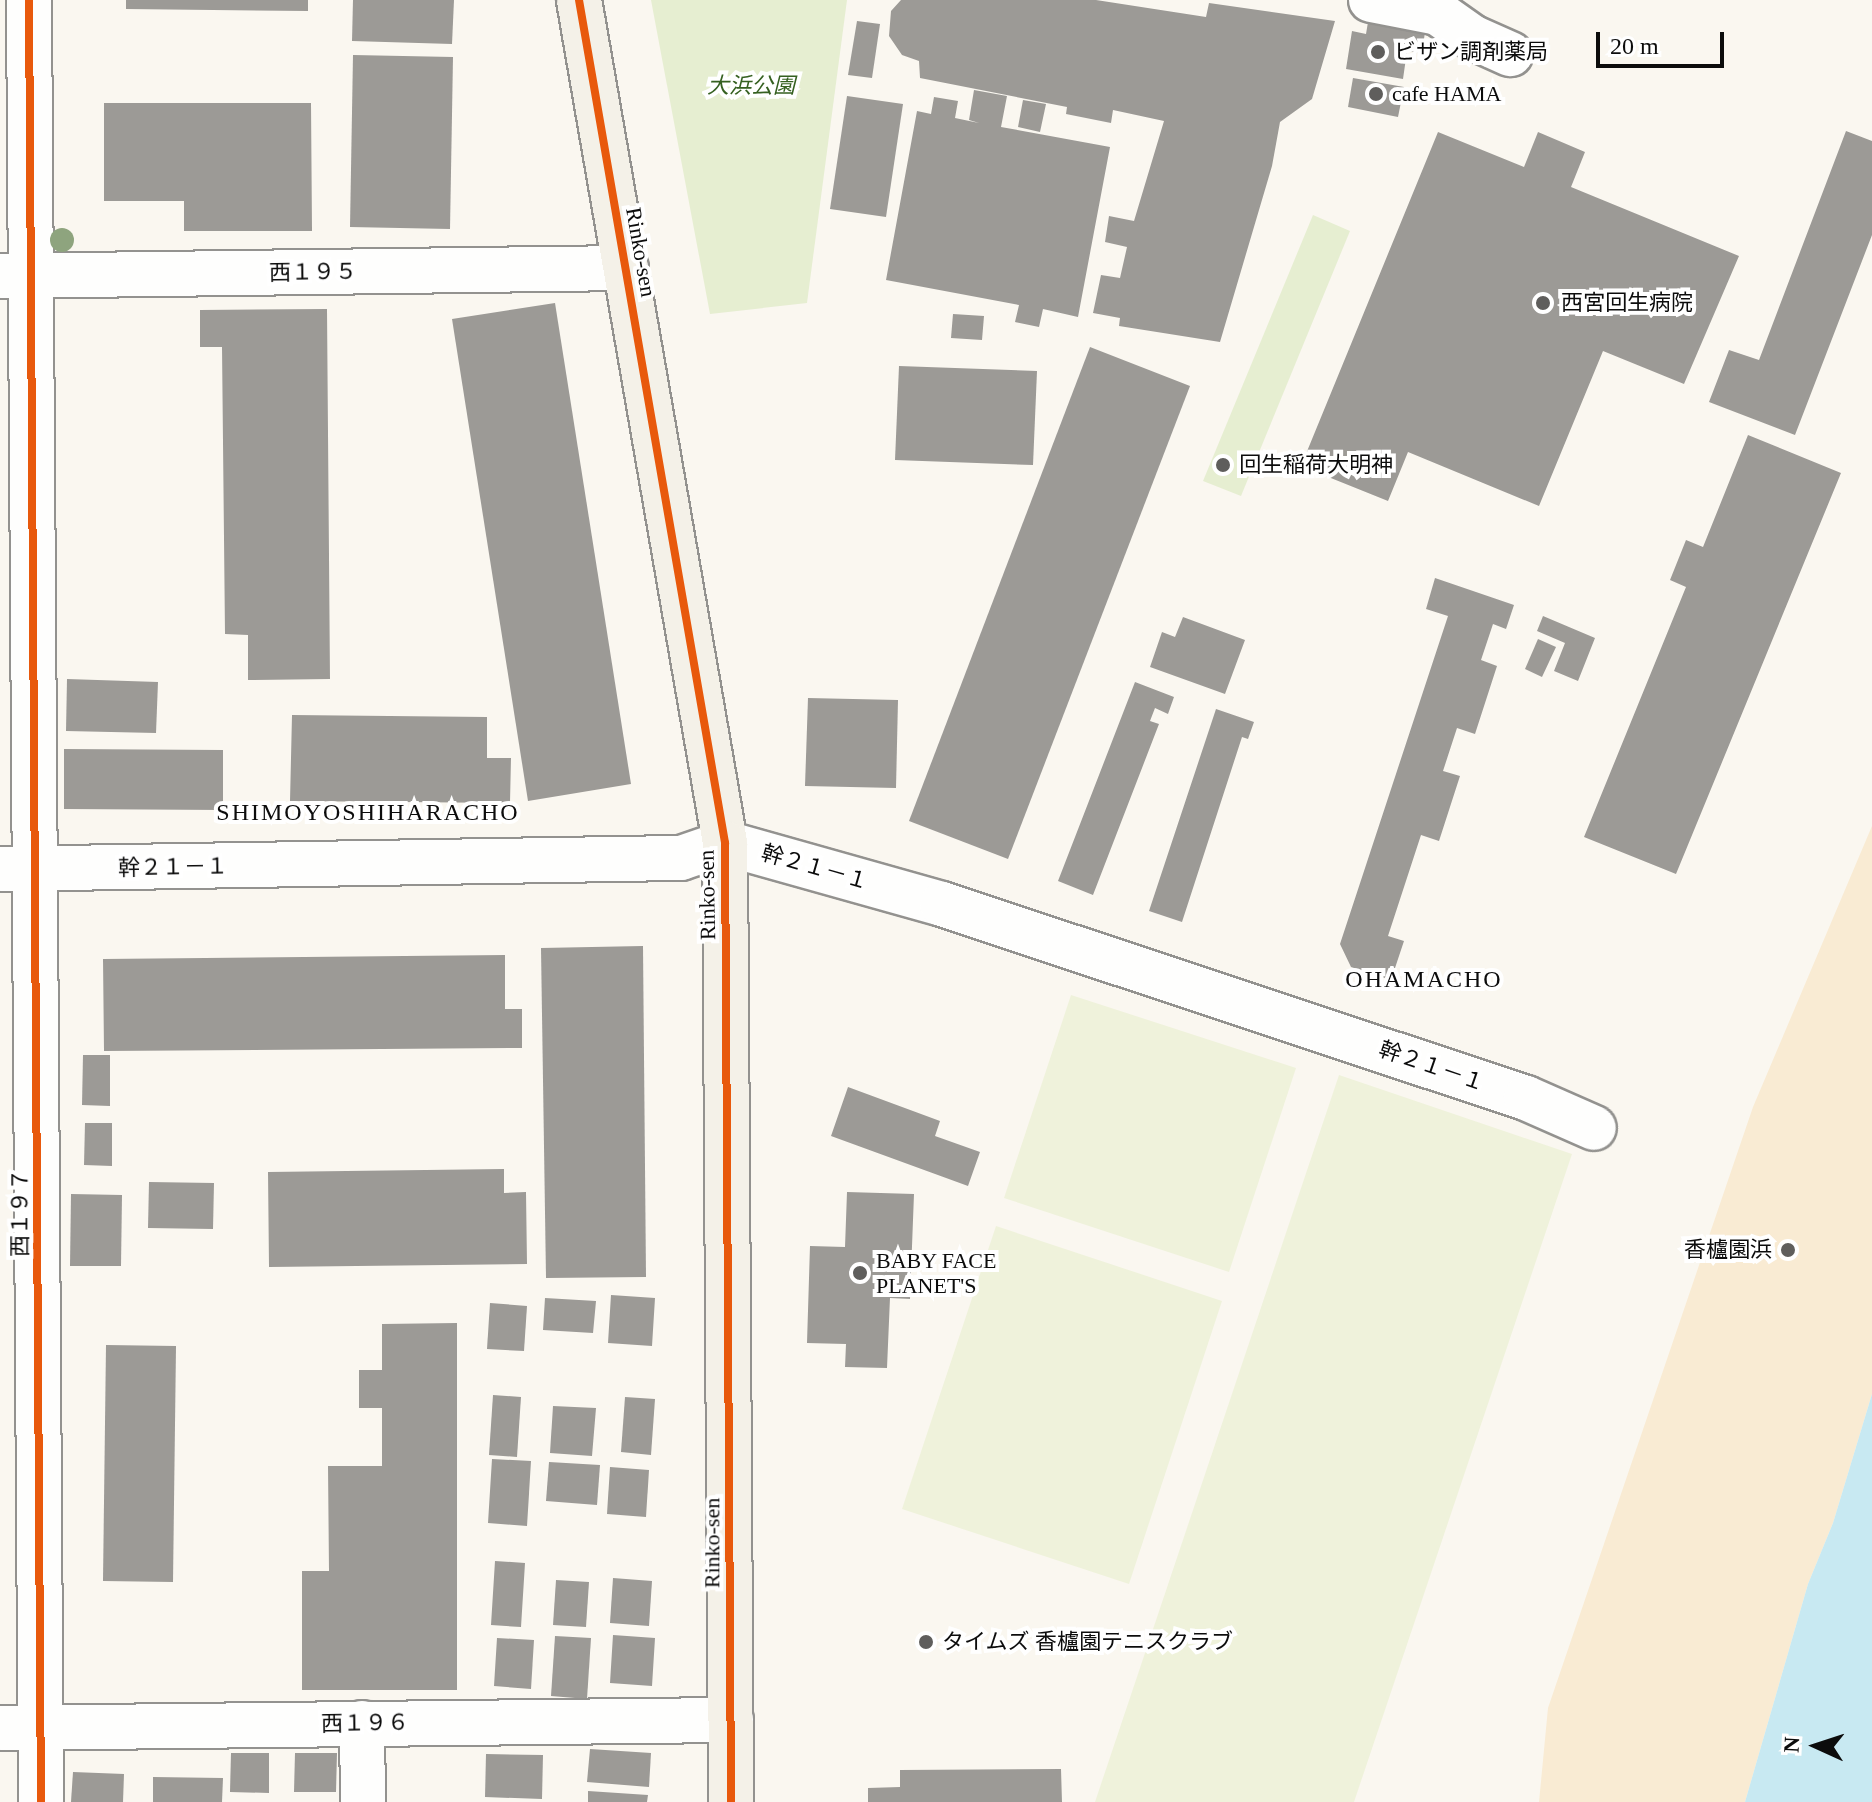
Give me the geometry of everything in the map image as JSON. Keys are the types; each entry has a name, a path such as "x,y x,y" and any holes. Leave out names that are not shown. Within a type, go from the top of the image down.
{"street":[{"name":"西１９７","path":"29,0 15,276 21,1728 41,1802"},
{"name":"Rinko-sen","path":"579,0 725,843 731,1802"},
{"path":"1371,0 1438,13 1472,37 1510,54"},
{"name":"西１９５","path":"15,276 626,268"},
{"name":"幹２１－１","path":"18,869 681,858 725,843 942,904 1513,1094 1594,1128"},
{"name":"西１９６","path":"21,1728 731,1720"},
{"path":"362,1723 363,1802"}],"green space":[{"name":"大浜公園","path":"651,0 847,0 807,303 710,314"},
{"path":"1313,215 1350,231 1241,496 1203,481"},
{"path":"1071,995 1296,1068 1229,1272 1004,1198"},
{"path":"1339,1075 1572,1154 1354,1802 1095,1802"},
{"path":"996,1226 1222,1301 1129,1584 902,1509"}],"sand":[{"name":"香櫨園浜","path":"1872,826 1872,1394 1833,1523 1808,1584 1745,1802 1539,1802 1548,1708 1753,1107"}],"water":[{"path":"1872,1394 1872,1802 1745,1802 1808,1584 1833,1523"}],"building":[{"path":"126,0 308,0 308,11 126,9"},
{"path":"353,0 454,0 452,44 352,41"},
{"path":"901,0 1096,0 1206,17 1209,3 1335,21 1312,99 1280,122 1272,166 1220,342 1119,326 1120,318 1093,313 1101,275 1120,278 1127,247 1105,242 1109,216 1134,221 1164,121 1113,110 1111,123 1066,114 1067,107 920,78 919,61 902,55 889,36 891,11"},
{"path":"857,21 880,24 872,78 848,75"},
{"name":"ビザン調剤薬局","path":"1368,22 1425,32 1422,53 1407,51 1403,79 1346,69 1352,31 1366,34"},
{"path":"353,55 453,57 450,229 350,227"},
{"name":"cafe HAMA","path":"1353,78 1404,87 1398,117 1348,107"},
{"path":"974,90 1007,96 1001,127 1110,147 1078,317 1043,309 1039,327 1015,322 1019,305 886,280 917,111 931,114 934,97 958,101 955,118 979,123 969,120"},
{"path":"847,96 903,104 886,217 830,209"},
{"path":"1023,100 1046,104 1040,132 1018,127"},
{"path":"104,103 311,103 312,231 184,231 184,201 104,201"},
{"path":"1846,131 1872,141 1872,235 1795,435 1709,402 1729,350 1759,360"},
{"name":"西宮回生病院","path":"1438,132 1524,167 1538,132 1585,152 1571,187 1739,256 1684,384 1603,351 1539,506 1408,452 1388,501 1301,466"},
{"path":"555,303 631,784 528,801 452,319"},
{"path":"327,309 330,679 248,680 248,635 225,634 222,347 200,347 200,310"},
{"path":"953,314 984,316 982,340 951,338"},
{"path":"1090,347 1190,386 1008,859 909,821"},
{"path":"899,366 1037,371 1033,465 895,460"},
{"path":"1748,435 1841,473 1676,874 1584,837 1686,587 1670,580 1686,540 1703,547"},
{"path":"1435,578 1514,605 1506,629 1493,624 1481,660 1497,666 1475,734 1457,728 1443,771 1460,776 1439,841 1421,835 1388,936 1404,941 1391,980 1351,967 1340,944 1448,616 1426,609"},
{"path":"1543,616 1595,638 1578,681 1554,671 1565,643 1537,631"},
{"path":"1183,617 1245,640 1225,694 1150,667 1162,632 1175,637"},
{"path":"1538,639 1556,647 1542,677 1525,669"},
{"path":"67,679 158,682 156,733 66,731"},
{"path":"1135,682 1174,697 1168,714 1155,708 1150,721 1159,724 1093,895 1058,881"},
{"path":"808,698 898,700 896,788 805,786"},
{"path":"1216,709 1254,722 1248,739 1242,737 1182,922 1149,911"},
{"path":"292,715 487,717 487,758 511,758 510,803 290,801"},
{"path":"64,749 223,750 223,810 64,809"},
{"path":"643,946 646,1277 546,1278 541,948"},
{"path":"505,955 505,1009 522,1009 522,1048 104,1051 103,959"},
{"path":"83,1055 110,1055 110,1106 82,1105"},
{"path":"848,1087 940,1121 935,1136 980,1152 968,1186 831,1136"},
{"path":"85,1123 112,1123 112,1166 84,1165"},
{"path":"504,1169 504,1193 526,1192 527,1264 269,1267 268,1172"},
{"path":"149,1182 214,1183 213,1229 148,1228"},
{"name":"BABY FACE PLANET'S","path":"847,1192 914,1194 910,1299 890,1298 887,1368 845,1367 846,1344 807,1343 810,1246 845,1247"},
{"path":"71,1194 122,1195 121,1266 70,1266"},
{"path":"611,1295 655,1298 652,1346 608,1343"},
{"path":"545,1298 596,1301 593,1333 543,1330"},
{"path":"490,1303 527,1306 524,1351 487,1349"},
{"path":"457,1323 457,1690 302,1690 302,1571 329,1571 328,1466 382,1466 382,1408 359,1408 359,1370 382,1370 382,1324"},
{"path":"106,1345 176,1346 173,1582 103,1581"},
{"path":"493,1395 521,1397 517,1457 489,1455"},
{"path":"625,1397 655,1399 651,1455 621,1452"},
{"path":"553,1406 596,1408 592,1456 550,1453"},
{"path":"492,1459 531,1461 527,1526 488,1523"},
{"path":"549,1462 600,1465 597,1505 546,1501"},
{"path":"610,1467 649,1470 646,1517 607,1514"},
{"path":"495,1561 525,1563 521,1627 491,1625"},
{"path":"613,1578 652,1581 649,1626 610,1623"},
{"path":"556,1580 589,1582 586,1627 553,1625"},
{"path":"613,1635 655,1638 652,1686 610,1683"},
{"path":"555,1636 591,1638 587,1699 551,1696"},
{"path":"497,1638 534,1640 531,1689 494,1686"},
{"path":"590,1749 651,1753 649,1787 587,1782"},
{"path":"231,1753 269,1753 269,1793 230,1792"},
{"path":"295,1753 337,1753 336,1792 294,1792"},
{"path":"486,1754 543,1755 542,1799 485,1797"},
{"path":"1061,1769 1062,1802 868,1802 868,1788 900,1787 900,1770"},
{"path":"73,1772 124,1774 123,1802 71,1802"},
{"path":"153,1777 223,1778 222,1802 153,1802"},
{"path":"588,1791 648,1795 647,1802 588,1802"}],"cycle path":[{"path":"29,0 41,1802"},
{"path":"579,0 725,843 731,1802"}],"place":[{"name":"ビザン調剤薬局","path":"1378,52"},
{"name":"cafe HAMA","path":"1376,94"},
{"name":"西宮回生病院","path":"1543,303"},
{"name":"回生稲荷大明神","path":"1223,465"},
{"name":"香櫨園浜","path":"1788,1250"},
{"name":"BABY FACE PLANET'S","path":"860,1273"},
{"name":"タイムズ 香櫨園テニスクラブ","path":"926,1642"}],"district":[{"name":"SHIMOYOSHIHARACHO","path":"368,813"},
{"name":"OHAMACHO","path":"1424,980"}]}
